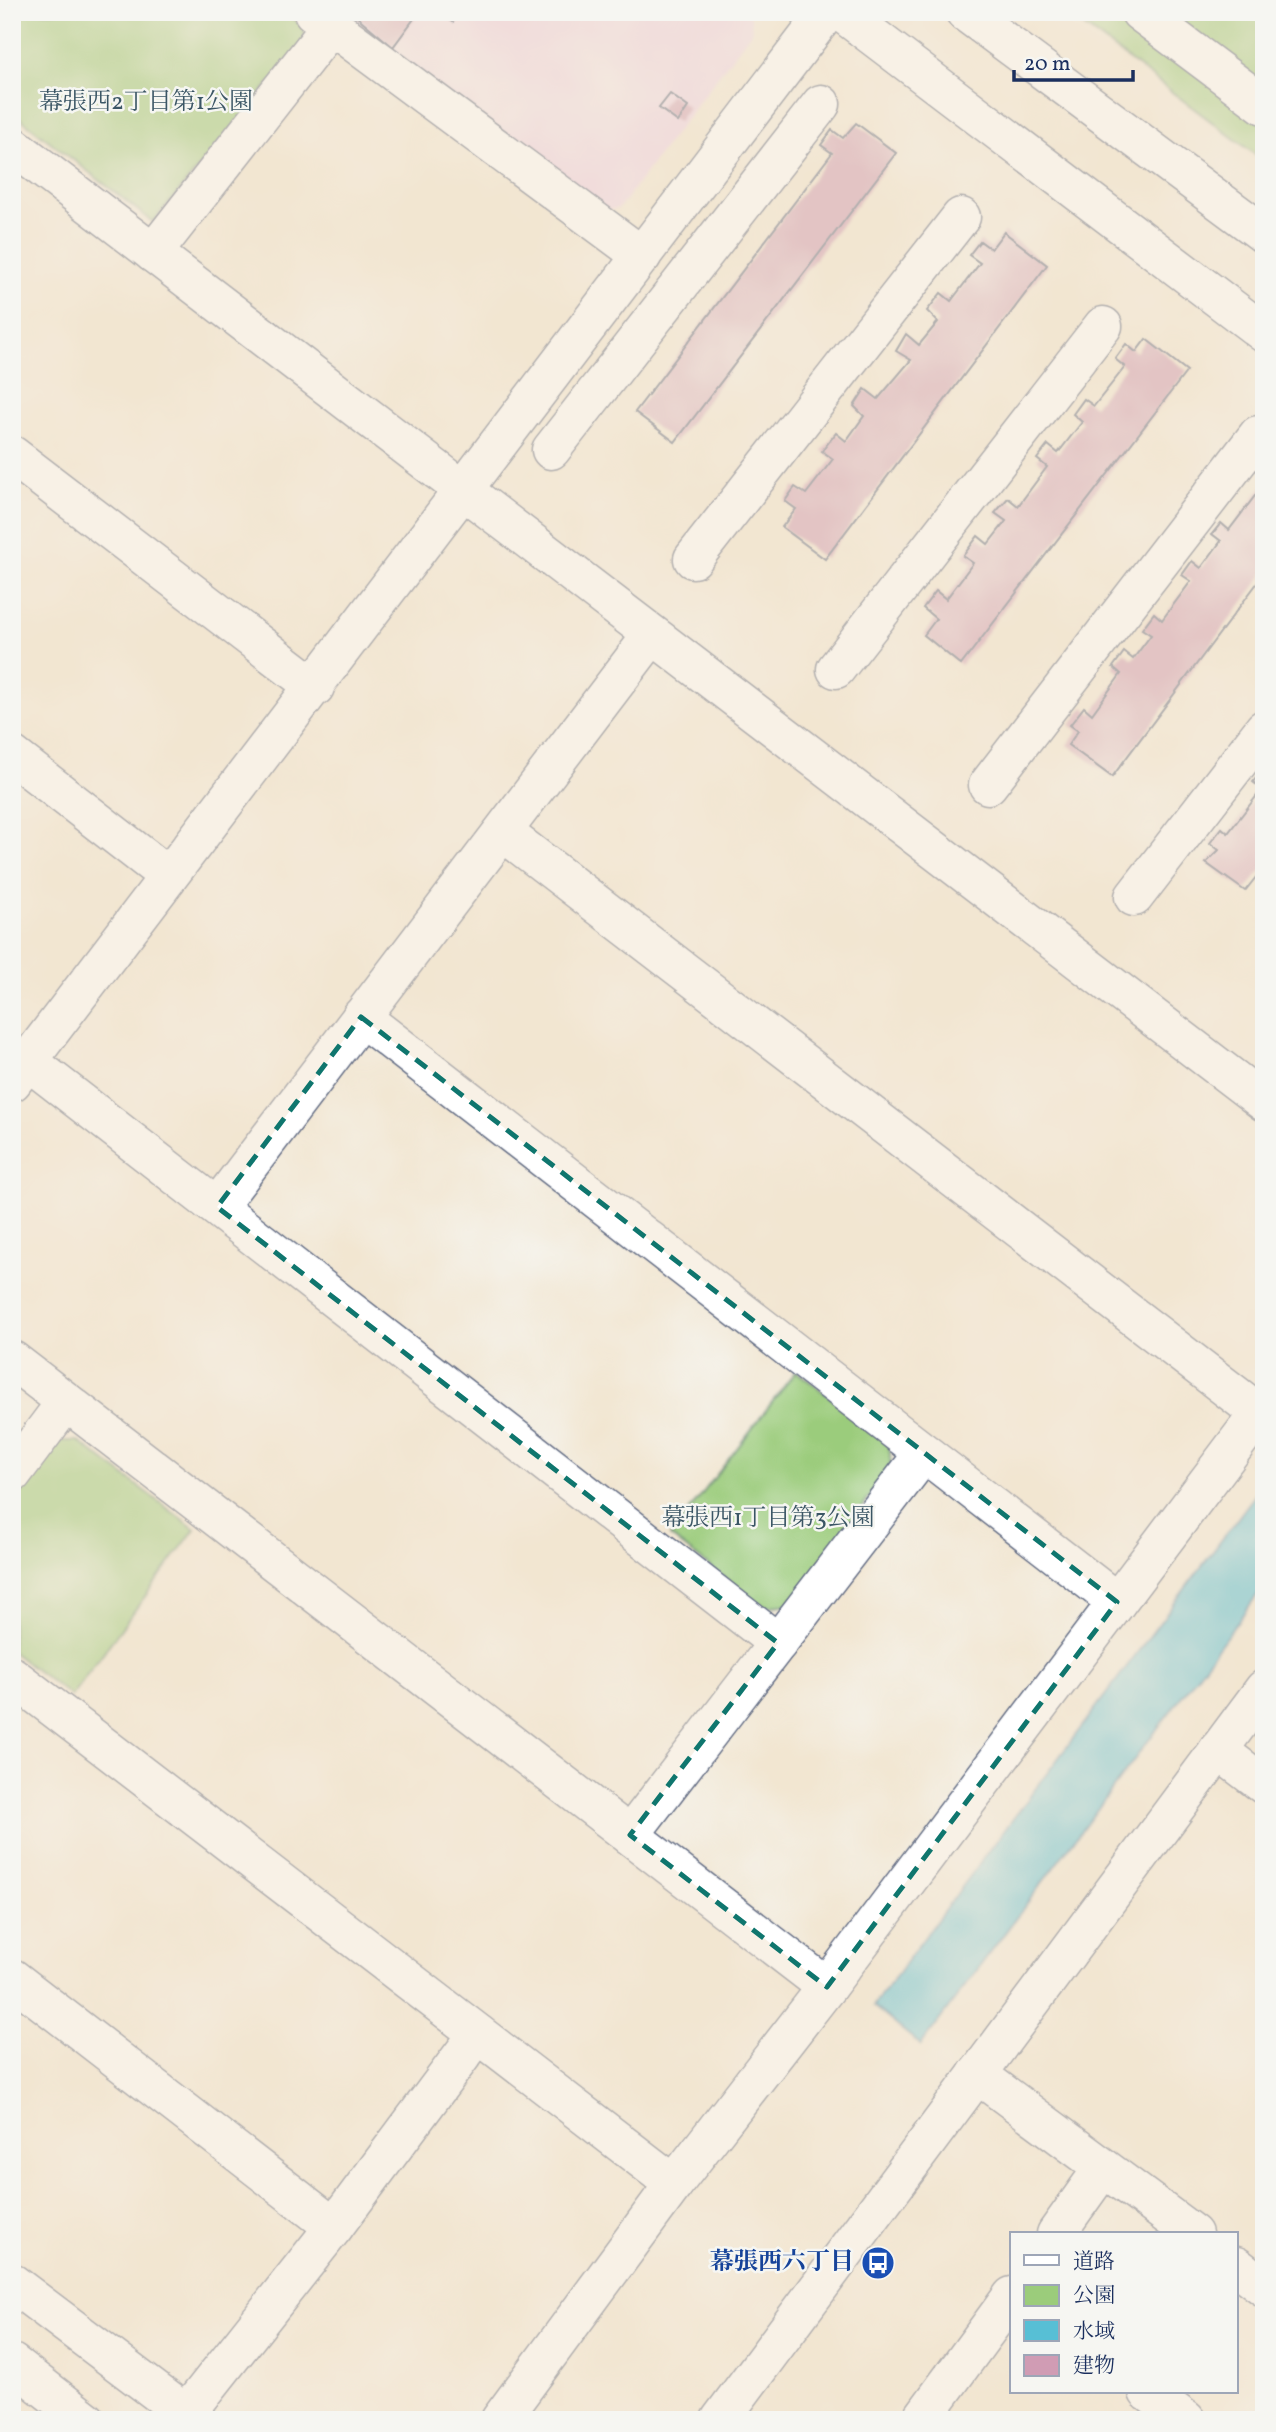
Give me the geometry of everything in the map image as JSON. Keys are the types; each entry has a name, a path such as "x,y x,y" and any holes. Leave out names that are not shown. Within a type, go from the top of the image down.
{"street":[{"path":"778,1643 217,1208 20,1072 827,12"},
{"path":"841,12 1264,333"},
{"path":"965,12 1264,234"},
{"path":"1140,12 1264,105"},
{"path":"153,253 322,19 642,256"},
{"path":"551,450 821,104"},
{"path":"12,145 1264,1102"},
{"path":"693,559 961,217"},
{"path":"836,668 1103,326"},
{"path":"988,785 1258,435"},
{"path":"12,454 315,687"},
{"path":"217,1208 652,635"},
{"path":"1134,897 1264,729"},
{"path":"12,754 168,876"},
{"path":"500,2420 674,2184 827,1987 1261,1410 503,831"},
{"path":"361,1017 1117,1602"},
{"path":"12,1360 827,1987"},
{"path":"12,1474 66,1402"},
{"path":"630,1835 924,1453"},
{"path":"12,1676 674,2184"},
{"path":"720,2420 1264,1689"},
{"path":"1218,1750 1264,1785"},
{"path":"12,1978 334,2227"},
{"path":"12,2283 190,2417 478,2034"},
{"path":"977,2074 1190,2232"},
{"path":"1057,2232 1103,2168"},
{"path":"1238,2268 1264,2287"},
{"path":"921,2420 1010,2299"},
{"path":"12,2363 86,2420"},
{"path":"1151,2394 1186,2420"}],"highlighted area":[{"path":"361,1017 1117,1602 827,1987 630,1835 778,1643 217,1207"}],"shaded area":[{"path":"339,12 744,12 751,17 752,31 619,208 601,212"}],"green space":[{"name":"幕張西2丁目第1公園","path":"12,12 285,12 304,27 305,42 153,222 12,112"},
{"path":"1065,12 1264,12 1264,161"},
{"name":"幕張西1丁目第3公園","path":"796,1371 889,1442 891,1468 791,1604 762,1607 670,1536"},
{"path":"61,1441 78,1441 195,1529 71,1696 12,1652 12,1504"}],"water":[{"path":"1264,1483 1264,1586 921,2045 873,2006"}],"building":[{"path":"357,12 419,12 393,47 355,15"},
{"path":"439,12 460,12 453,22"},
{"path":"670,94 688,107 678,122 659,108"},
{"path":"856,123 896,153 675,442 635,412 832,153 821,145 832,130 843,138"},
{"path":"1004,232 1047,265 825,559 782,527 796,509 785,501 795,487 806,494 833,459 822,451 836,433 846,441 864,416 854,406 865,389 878,399 911,360 896,351 906,334 919,345 938,322 927,311 941,293 951,301 980,263 969,255 980,241 991,249"},
{"path":"1146,339 1187,371 961,665 924,635 936,619 923,608 936,591 946,599 973,563 963,556 978,536 988,544 1006,521 995,513 1008,498 1018,506 1047,467 1037,459 1048,445 1058,453 1082,422 1073,414 1084,399 1094,406 1125,367 1115,359 1126,344 1136,352"},
{"path":"1264,484 1264,574 1112,777 1068,745 1078,731 1070,725 1084,707 1092,714 1121,674 1113,667 1124,652 1133,659 1151,635 1142,629 1154,613 1162,620 1191,581 1182,575 1192,561 1201,568 1221,541 1212,534 1221,523 1229,530"},
{"path":"1264,768 1264,867 1245,891 1206,863 1219,850 1210,843 1222,828 1228,833 1262,789 1253,782"}],"place":[{"name":"幕張西六丁目","path":"878,2263"}]}
